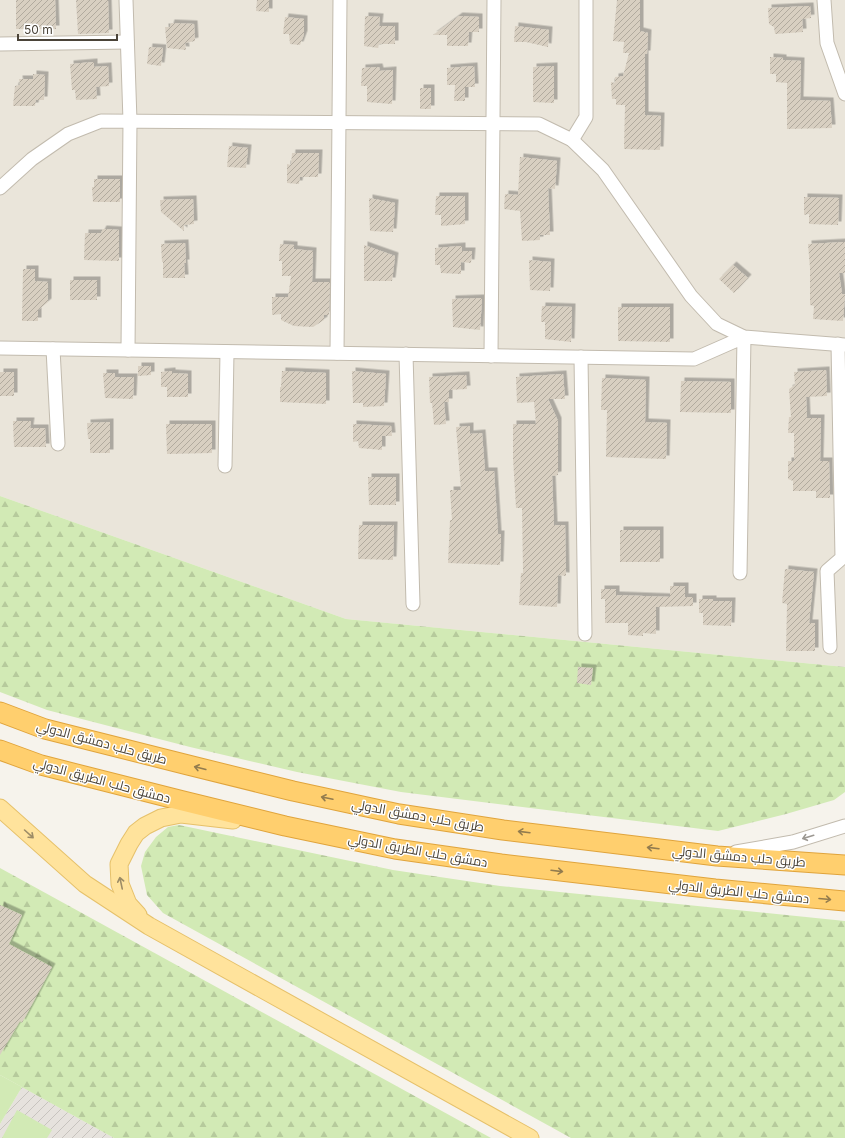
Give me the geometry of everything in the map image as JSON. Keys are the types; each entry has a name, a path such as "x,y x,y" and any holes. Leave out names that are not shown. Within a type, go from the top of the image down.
{"highway":[{"name":"طريق حلب دمشق الدولي","path":"0,712 45,729 165,760 293,791 399,814 503,830 717,856 845,865"},
{"name":"دمشق حلب الطريق الدولي","path":"0,750 41,765 182,801 285,826 395,849 501,864 715,889 845,901"}],"main road":[{"path":"0,808 85,884 150,926 530,1138"},
{"path":"150,926 128,904 120,884 119,864 136,833 145,826 162,818 181,814 285,826"}],"street":[{"path":"126,0 130,121 128,350"},
{"path":"337,353 340,0"},
{"path":"490,356 494,0"},
{"path":"572,140 586,117 586,0"},
{"path":"824,0 826,43 845,94"},
{"path":"0,44 127,42"},
{"path":"0,196 0,188 32,159 68,134 101,120 539,124 572,140 603,170 691,296 717,324 744,337 841,344 842,558 827,571 830,648"},
{"path":"0,348 694,359 744,337"},
{"path":"740,573 744,337"},
{"path":"53,349 58,444"},
{"path":"225,466 227,352"},
{"path":"406,354 413,604"},
{"path":"581,357 585,634"},
{"path":"717,856 793,842 845,826"}],"shaded area":[{"path":"0,0 845,0 845,667 346,619 0,496"},
{"path":"22,1087 114,1138 0,1138 0,1124"}],"green space":[{"path":"0,496 346,619 845,667 845,792 834,800 718,831 401,792 297,772 190,747 47,710 0,692"},
{"path":"179,825 393,870 500,886 845,921 845,1138 571,1138 163,913 147,895 141,866 145,852 156,837 168,827"},
{"path":"0,868 491,1138 114,1138 0,1075"},
{"path":"0,1075 22,1087 0,1124"},
{"path":"17,1110 52,1130 47,1138 2,1138"}],"building":[{"path":"16,0 55,0 56,29 16,29"},
{"path":"76,0 108,0 109,33 78,34"},
{"path":"257,0 269,0 269,12 256,11"},
{"path":"617,0 640,0 640,31 648,33 647,54 645,54 645,115 661,116 660,150 624,149 625,105 616,105 616,99 612,99 611,82 615,83 615,77 623,76 629,53 623,53 624,42 613,41"},
{"path":"810,6 811,18 802,19 803,32 775,34 774,27 769,24 768,8"},
{"path":"365,16 380,17 379,26 395,26 395,44 379,44 378,48 364,46"},
{"path":"459,16 479,17 479,32 469,32 468,46 447,46 447,35 433,35"},
{"path":"285,17 304,19 304,34 300,45 290,44 289,34 283,34"},
{"path":"171,23 194,24 195,41 185,43 186,50 167,48 165,27 170,27"},
{"path":"515,26 549,30 548,47 526,42 514,42"},
{"path":"149,47 163,48 161,66 147,64"},
{"path":"770,57 783,58 783,60 801,61 800,100 830,101 832,128 787,129 787,83 776,82 776,74 770,74"},
{"path":"94,62 94,67 108,66 109,86 96,87 97,99 76,100 75,90 72,90 70,64"},
{"path":"474,66 475,87 465,87 465,101 454,101 455,85 447,85 447,68"},
{"path":"554,66 554,103 533,102 533,67"},
{"path":"379,67 380,71 393,70 392,104 367,102 367,86 361,86 362,68"},
{"path":"33,74 45,75 44,100 36,100 35,106 13,106 15,86 20,85 19,79 33,79"},
{"path":"420,88 431,88 431,109 420,109"},
{"path":"229,146 248,148 246,168 227,167"},
{"path":"292,153 319,153 318,177 300,177 299,184 287,183 287,164 291,165"},
{"path":"520,157 557,161 555,189 548,188 550,235 540,235 540,240 522,241 520,211 504,209 505,194 518,195"},
{"path":"94,179 120,179 120,202 93,202 92,187 94,187"},
{"path":"436,196 465,196 465,224 441,226 441,215 435,215"},
{"path":"804,197 839,198 838,225 809,224 809,214 804,215"},
{"path":"369,198 395,203 393,232 370,231"},
{"path":"193,199 194,224 184,225 184,231 161,212 160,200"},
{"path":"103,229 119,230 119,261 84,260 85,233 101,233"},
{"path":"845,242 845,273 839,273 842,294 845,294 843,321 813,319 814,306 810,305 810,268 808,244"},
{"path":"185,243 185,278 163,278 161,244"},
{"path":"280,244 294,245 294,249 313,251 312,282 330,282 329,315 324,315 324,320 313,327 294,326 281,320 281,314 272,315 272,297 288,297 291,276 282,276 282,261 279,261"},
{"path":"364,245 395,256 392,281 364,281"},
{"path":"462,246 462,251 472,251 471,263 461,262 461,274 441,273 440,265 435,265 435,248"},
{"path":"529,260 551,262 550,291 530,290"},
{"path":"733,265 748,278 734,293 719,279"},
{"path":"23,269 35,269 35,281 48,282 48,302 38,310 38,321 22,321"},
{"path":"70,280 97,280 97,300 70,300"},
{"path":"482,298 480,330 453,327 452,299"},
{"path":"542,306 572,307 571,342 545,339 545,322 541,322"},
{"path":"618,307 670,307 670,342 618,341"},
{"path":"138,366 151,366 151,375 138,376"},
{"path":"826,370 827,396 806,397 807,418 821,418 820,461 829,461 830,498 816,498 816,491 793,491 793,481 788,479 788,461 794,461 794,433 788,433 789,417 791,417 789,389 795,385 794,372"},
{"path":"172,371 172,373 188,374 188,397 167,397 167,387 161,387 161,372"},
{"path":"282,371 326,373 326,404 280,402"},
{"path":"352,371 386,374 384,406 363,407 363,403 353,403"},
{"path":"0,372 14,372 14,396 0,396"},
{"path":"103,373 115,373 115,377 134,377 133,399 105,398"},
{"path":"563,374 565,399 548,399 558,421 558,475 552,476 554,525 565,525 566,576 558,575 557,607 519,605 521,573 523,573 522,508 516,508 513,458 513,424 536,424 534,402 517,403 516,377"},
{"path":"466,375 467,389 449,390 449,402 444,402 446,424 434,425 432,403 430,403 429,377"},
{"path":"602,378 646,380 645,422 667,423 666,459 606,457 607,410 601,410"},
{"path":"681,381 731,382 731,413 680,412"},
{"path":"13,421 31,421 30,428 45,428 46,447 14,447"},
{"path":"110,422 110,453 90,453 90,439 88,439 87,423"},
{"path":"166,424 212,424 212,453 167,454"},
{"path":"353,424 391,426 392,436 382,436 382,450 359,448 358,441 353,442"},
{"path":"470,426 470,434 482,433 485,471 494,471 498,534 501,534 500,565 448,563 450,520 452,520 450,490 461,490 456,427"},
{"path":"368,477 396,477 396,505 369,505"},
{"path":"359,525 394,525 393,560 358,559"},
{"path":"620,530 660,530 660,562 620,562"},
{"path":"785,569 814,572 809,623 815,623 815,651 786,651 787,604 782,603"},
{"path":"670,586 685,586 685,597 693,597 693,606 656,607 656,634 643,633 643,636 628,635 628,623 605,623 605,599 601,599 601,589 616,589 616,595 670,597"},
{"path":"699,599 732,601 731,626 703,625 703,613 699,613"},
{"path":"578,667 593,668 591,685 577,683"},
{"path":"0,905 22,915 9,944 52,967 22,1023 20,1021 0,1055"}]}
